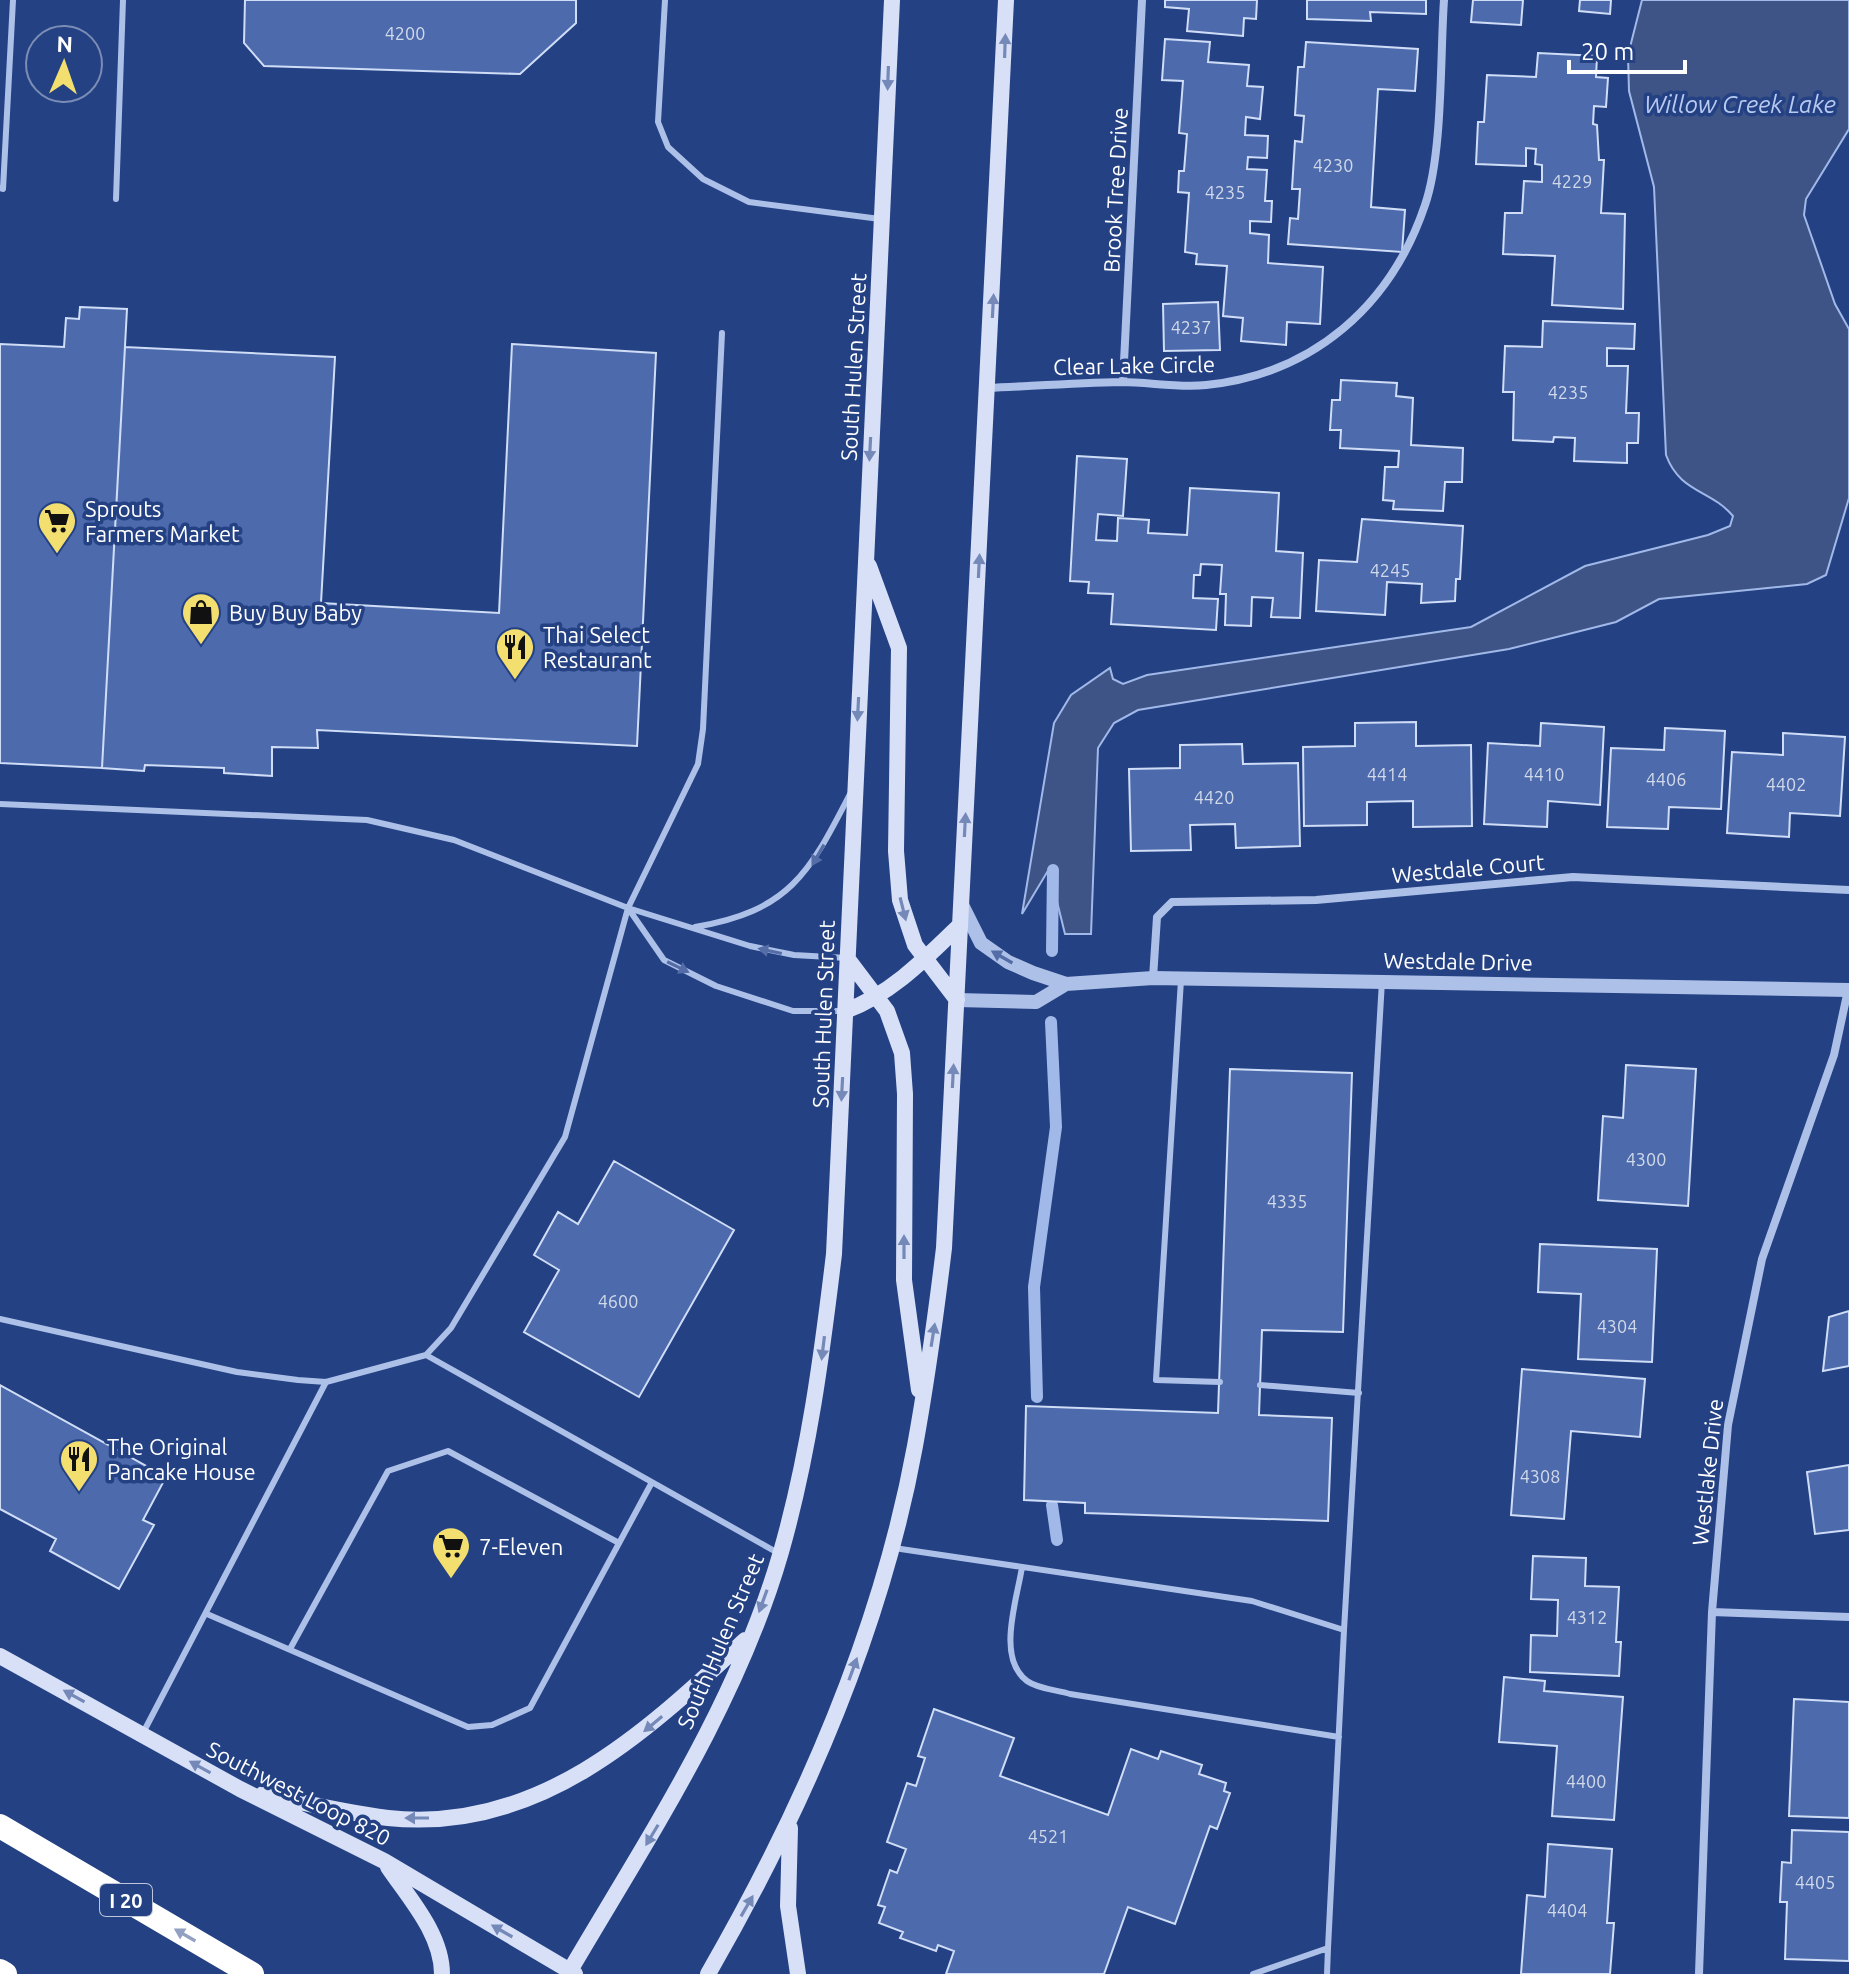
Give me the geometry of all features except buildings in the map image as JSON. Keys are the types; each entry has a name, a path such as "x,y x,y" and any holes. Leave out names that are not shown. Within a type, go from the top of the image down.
{"highway":[{"name":"I 20","path":"0,1826 252,1974"},
{"path":"0,1971 5,1974"}],"main road":[{"name":"South Hulen Street","path":"571,1973 669,1807 752,1633 780,1554 808,1440 822,1355 834,1254 892,0"},
{"path":"708,1974 757,1889 791,1817 857,1657 891,1547 921,1407 944,1248 1006,0"},
{"path":"866,557 899,648 897,875 908,928 923,961 957,1000"},
{"path":"845,1011 877,996 923,961 959,926"},
{"path":"847,958 877,996 897,1034 904,1071 904,1280 921,1407"},
{"path":"240,1789 390,1818 437,1819 479,1814 527,1799 616,1753 656,1723 752,1633"},
{"name":"Southwest Loop 820","path":"0,1656 240,1789 384,1861 571,1973"},
{"path":"791,1817 788,1906 798,1974"},
{"path":"384,1861 428,1926 442,1963 442,1974"}],"street":[{"name":"Brook Tree Drive","path":"1123,382 1142,0"},
{"name":"Clear Lake Circle","path":"988,388 1123,382 1204,385 1273,373 1324,346 1363,313 1406,249 1426,203 1435,150 1444,0"},
{"name":"Westdale Court","path":"1153,978 1157,917 1172,902 1316,900 1573,877 1849,890"},
{"name":"Westdale Drive","path":"961,903 974,932 991,952 1066,984"},
{"name":"Westdale Drive","path":"957,1000 1036,1002 1066,984 1153,978 1848,990"},
{"name":"Westlake Drive","path":"1699,1974 1712,1612 1728,1425 1748,1314 1762,1259 1834,1055 1848,990"},
{"path":"1712,1612 1849,1617"}],"lane":[{"path":"0,188 3,189 13,0"},
{"path":"116,199 123,0"},
{"path":"665,0 658,122 668,147 703,179 749,202 882,219"},
{"path":"0,1319 237,1372 326,1382 426,1355 451,1328 565,1137 628,908 698,764 703,729 722,333"},
{"path":"691,928 749,915 788,890 809,870 854,786"},
{"path":"0,804 367,820 454,840 628,908 691,928 776,952 847,958"},
{"path":"628,908 664,960 716,986 793,1011 845,1011"},
{"path":"1181,979 1156,1380 1220,1382"},
{"path":"1327,1974 1382,981"},
{"path":"426,1355 780,1554"},
{"path":"142,1734 326,1382"},
{"path":"1260,1385 1359,1393"},
{"path":"290,1649 388,1471 448,1451 619,1543"},
{"path":"207,1614 468,1727 492,1725 530,1708 651,1484"},
{"path":"891,1547 1252,1601 1344,1630"},
{"path":"1022,1567 1010,1654 1015,1669 1029,1683 1070,1694 1339,1737"},
{"path":"1253,1974 1328,1948"}],"water":[{"name":"Willow Creek Lake","path":"1642,0 1849,0 1849,129 1806,199 1804,215 1835,304 1849,329 1849,498 1826,575 1807,584 1659,599 1616,622 1509,649 1138,710 1114,723 1098,748 1091,934 1065,934 1049,869 1022,914 1054,723 1071,695 1110,668 1113,679 1123,684 1147,675 1471,627 1585,566 1708,535 1730,526 1733,516 1715,500 1679,477 1666,455 1654,187 1629,91 1628,55"}],"waterway":[{"path":"1052,951 1053,870"},
{"path":"1037,1397 1034,1287 1056,1127 1051,1022"},
{"path":"1052,1505 1057,1540"}],"place":[{"name":"Sprouts Farmers Market","path":"57,555"},
{"name":"Buy Buy Baby","path":"201,646"},
{"name":"Thai Select Restaurant","path":"515,681"},
{"name":"The Original Pancake House","path":"79,1493"},
{"name":"7-Eleven","path":"451,1580"}]}
